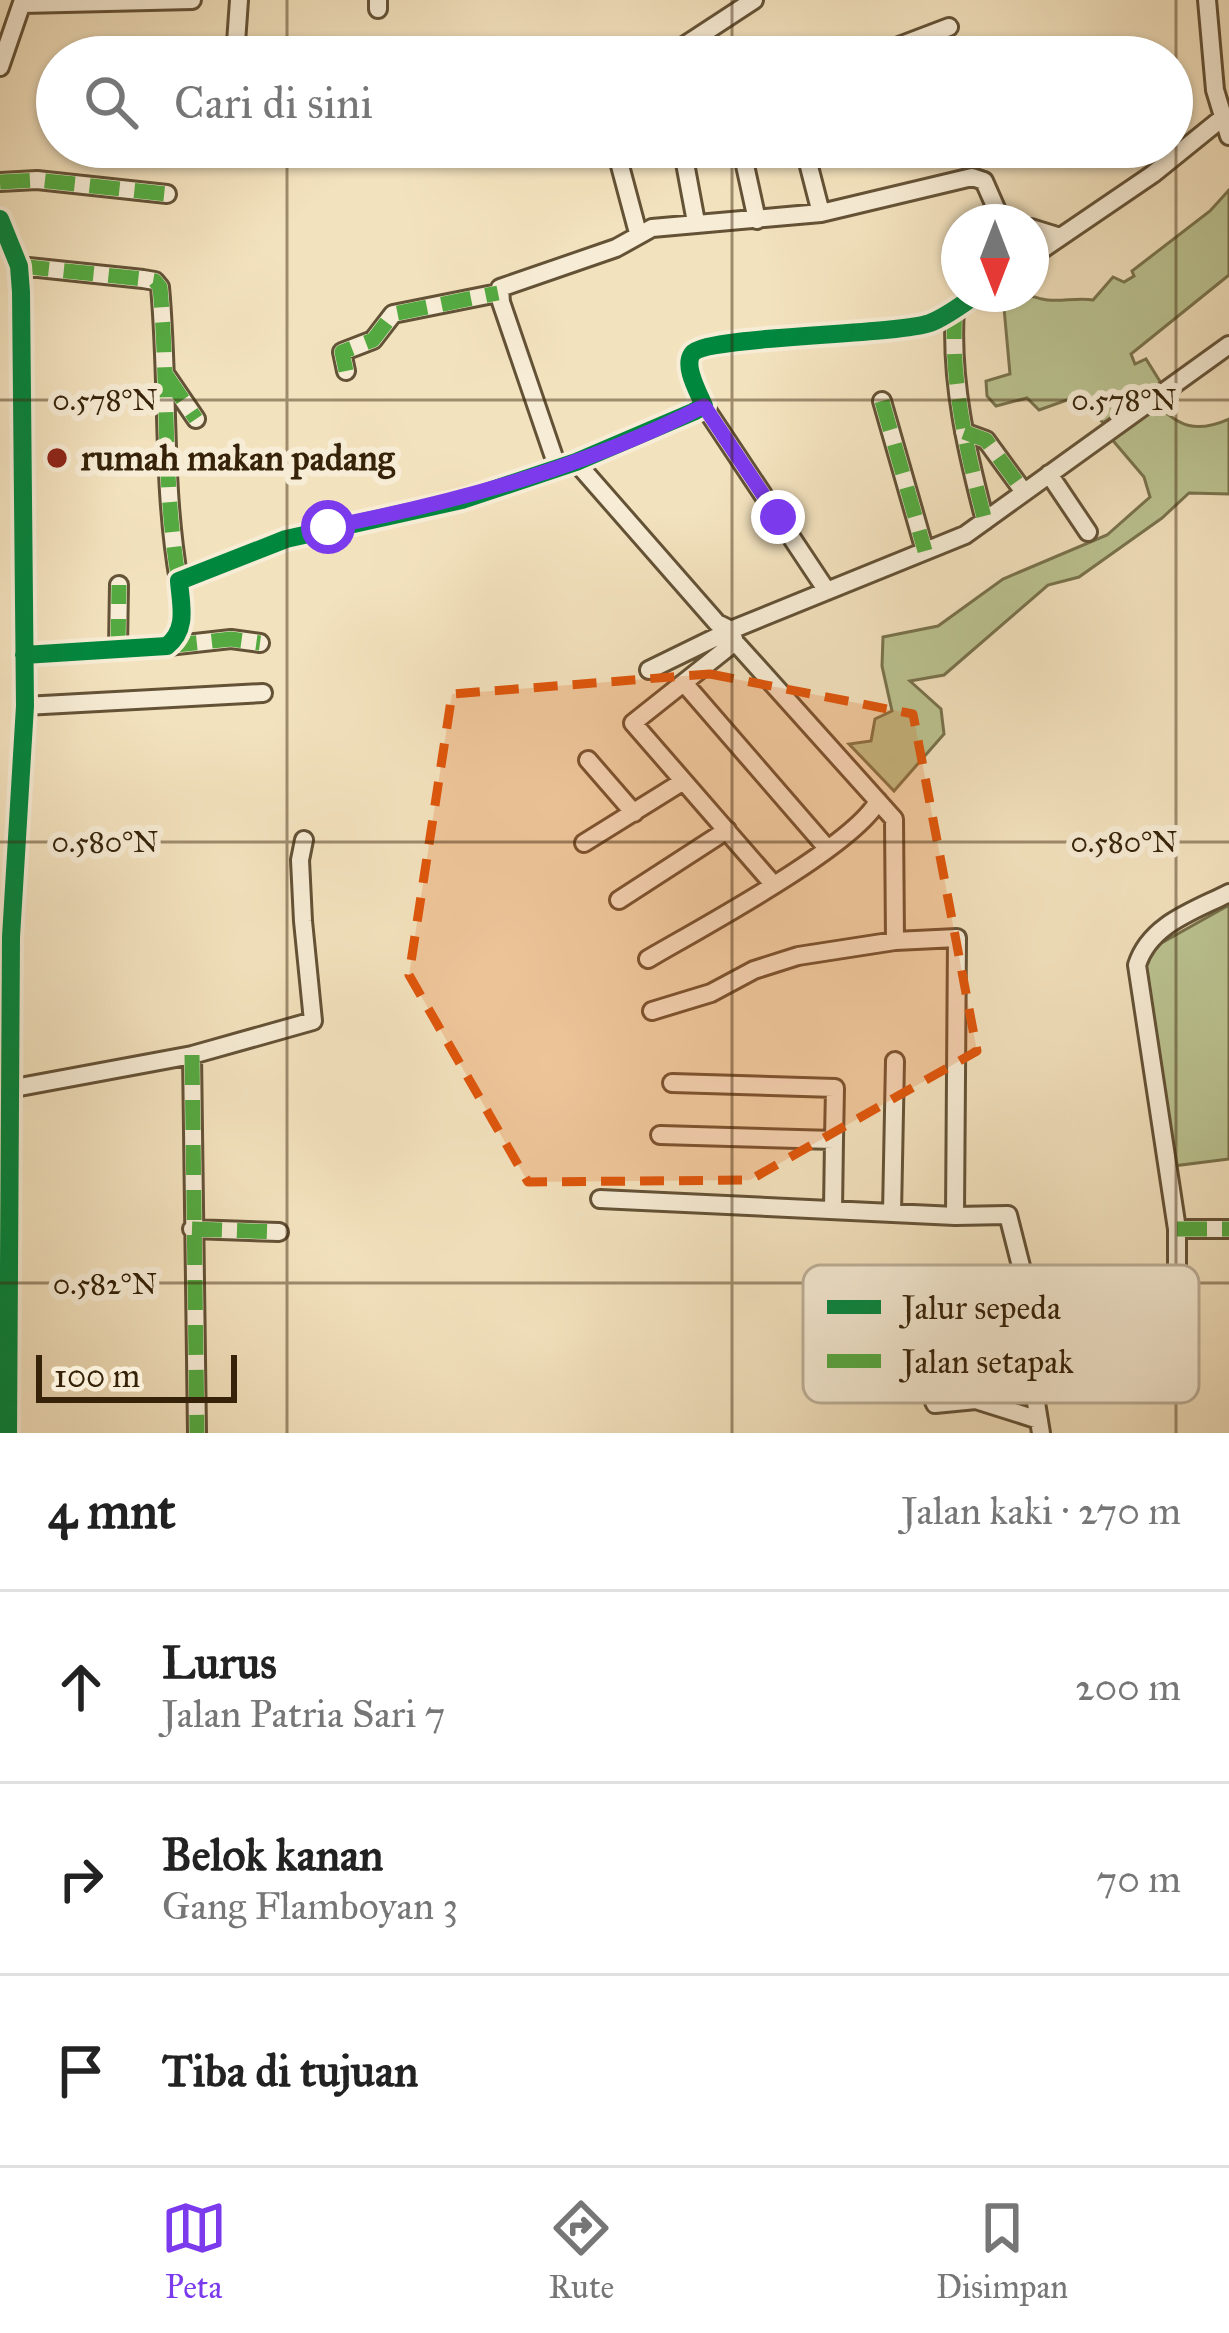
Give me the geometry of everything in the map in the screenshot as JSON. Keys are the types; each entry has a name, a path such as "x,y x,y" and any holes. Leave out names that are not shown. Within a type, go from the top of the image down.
{"street":[{"path":"0,67 23,2 192,0"},
{"path":"236,36 239,0"},
{"path":"700,36 754,0"},
{"path":"1193,149 1225,128 1208,0"},
{"path":"925,36 949,27"},
{"path":"625,168 638,233"},
{"path":"686,168 696,222"},
{"path":"746,168 758,220"},
{"path":"809,168 821,213"},
{"path":"1049,245 1163,168"},
{"path":"346,371 342,352 373,340 393,314 498,292 616,248 638,233 696,222 821,213 972,177 984,181 994,204"},
{"path":"0,182 37,180 167,194"},
{"path":"0,219 19,266 25,706 11,937 8,1433"},
{"path":"1049,234 1060,237"},
{"path":"19,266 154,281 160,287 167,486 183,619 179,633 166,646"},
{"path":"498,292 557,466"},
{"path":"827,591 704,406 690,368 691,357 699,348 738,341 897,330 933,322 949,312"},
{"path":"955,312 955,376 985,521"},
{"path":"649,670 965,535 1229,345"},
{"path":"166,375 196,419"},
{"path":"882,401 925,551"},
{"path":"178,581 286,538 462,500 577,462 704,406"},
{"path":"964,432 986,440 1024,492"},
{"path":"577,462 894,819 895,941"},
{"path":"1049,474 1088,532"},
{"path":"118,585 118,650"},
{"path":"733,636 633,723 773,884"},
{"path":"24,655 231,639 260,643"},
{"path":"684,683 826,848"},
{"path":"25,706 263,693"},
{"path":"589,760 634,813"},
{"path":"584,843 682,782"},
{"path":"648,959 826,848 871,815 878,801"},
{"path":"619,900 728,830"},
{"path":"10,1089 191,1055 311,1023 315,1018 300,860 304,840"},
{"path":"1177,1265 1177,1229 1137,965 1158,930 1229,893"},
{"path":"652,1011 711,993 754,970 798,956 895,941 957,938 955,1216"},
{"path":"191,1055 197,1433"},
{"path":"892,1213 895,1061"},
{"path":"672,1083 835,1088 832,1210"},
{"path":"660,1135 834,1140"},
{"path":"600,1199 1008,1215 1021,1265"},
{"path":"192,1229 279,1232"},
{"path":"1177,1229 1229,1229"},
{"path":"983,1403 1040,1426"}],"highlighted area":[{"path":"710,674 913,714 977,1051 750,1180 528,1182 409,975 452,694"}],"green space":[{"path":"1229,190 1229,275 1131,354 1135,364 1146,359 1161,383 1103,423 1081,395 1039,410 1027,398 996,406 987,396 986,381 1010,374 1004,312 1049,312 1049,300 1093,300 1113,277 1124,282 1134,276 1132,271 1210,211"},
{"path":"1155,402 1189,426 1229,419 1229,494 1189,493 1079,577 1048,585 944,675 910,681 941,709 944,734 894,791 849,744 871,741 875,719 892,711 882,666 883,637 938,626 1003,579 1107,535 1150,497 1144,477 1109,436"},
{"path":"1229,905 1229,1159 1173,1166 1145,964 1149,950"}],"marked path":[{"path":"0,182 37,180 167,194"},
{"path":"19,266 143,279 160,287 170,508 179,581"},
{"path":"346,371 342,352 373,340 393,314 498,293"},
{"path":"955,312 958,390 985,521"},
{"path":"166,375 196,419"},
{"path":"882,401 925,551"},
{"path":"964,432 986,440 1024,492"},
{"path":"118,649 119,585"},
{"path":"167,646 231,639 260,643"},
{"path":"192,1055 197,1433"},
{"path":"192,1229 279,1232"},
{"path":"1177,1229 1229,1229"}],"cycle path":[{"path":"0,219 19,266 21,292 25,706 11,937 8,1433"},
{"path":"24,655 167,646 181,625 179,581 286,539 462,500 576,462 693,412 704,406 690,359 704,348 909,327 950,312"}],"place":[{"name":"rumah makan padang","path":"57,458"}],"route":[{"path":"328,527 462,500 577,462 704,406 778,517"}]}
